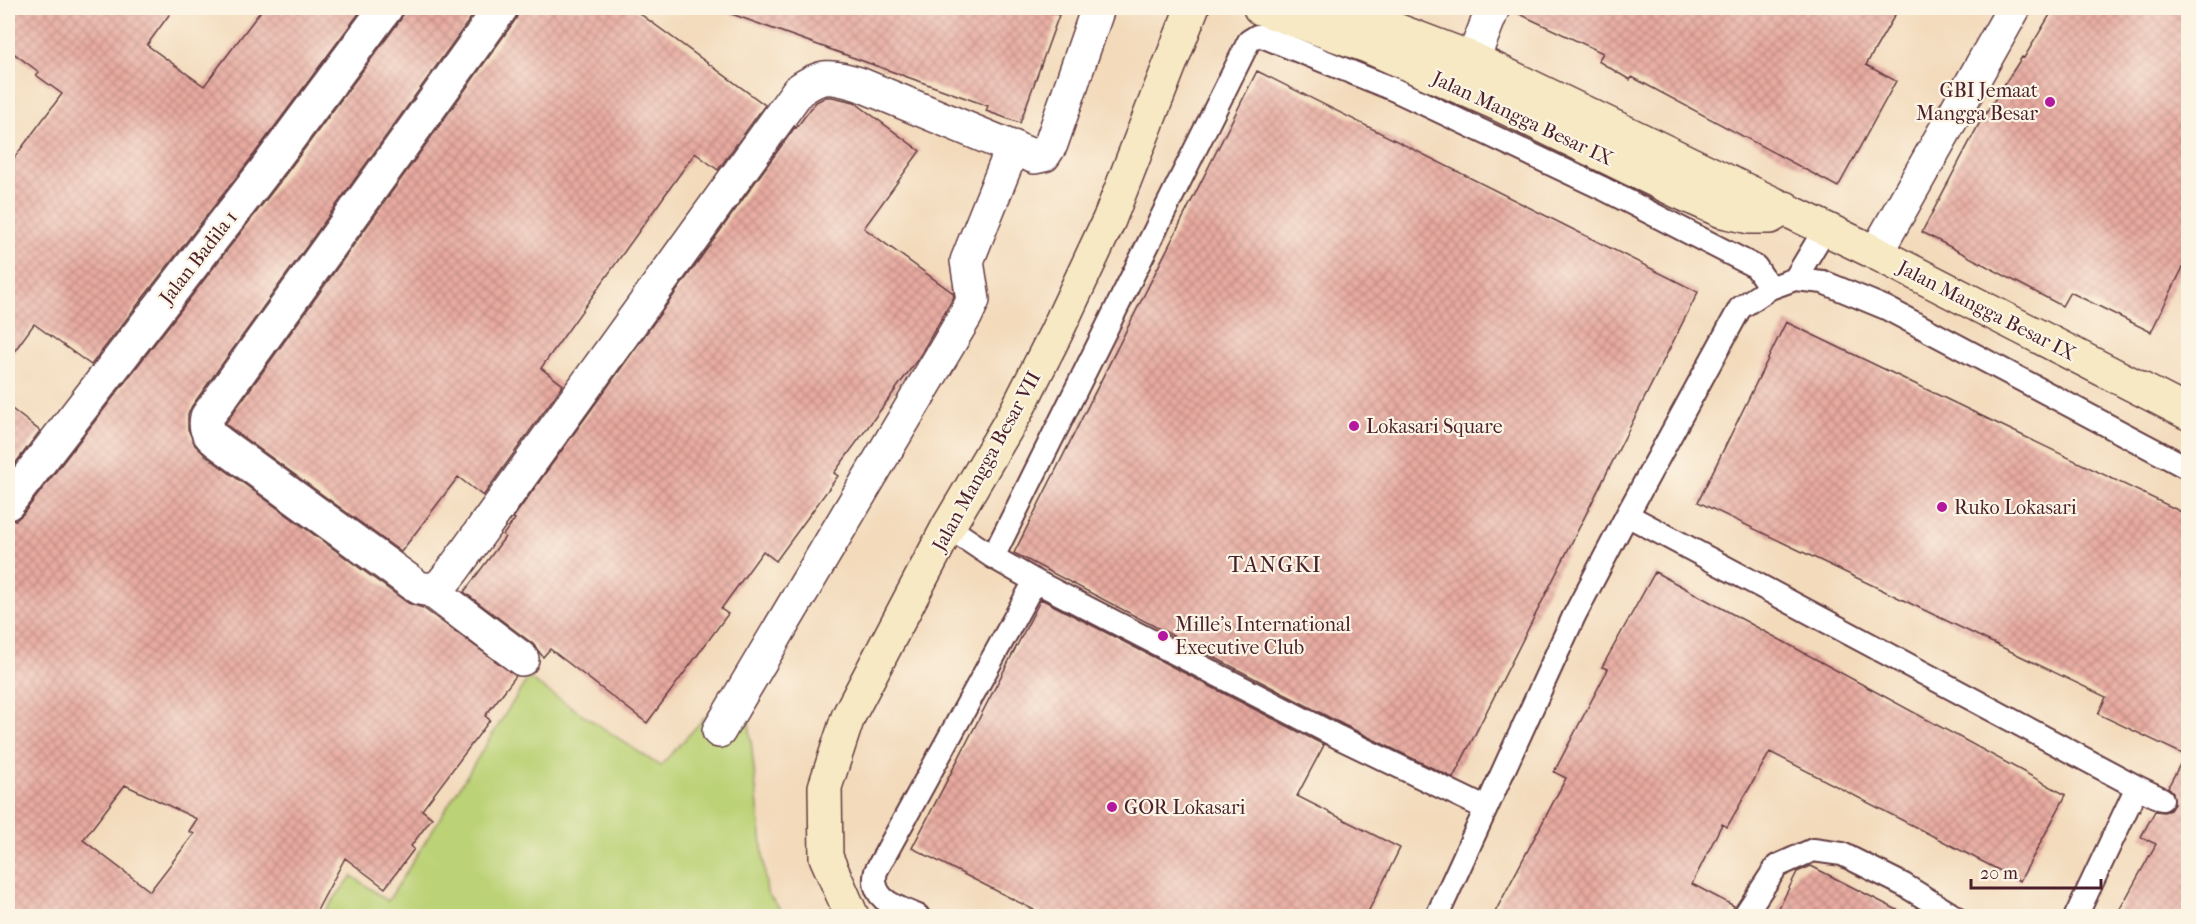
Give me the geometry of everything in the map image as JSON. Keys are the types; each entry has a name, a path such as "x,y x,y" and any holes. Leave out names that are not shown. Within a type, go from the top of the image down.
{"street":[{"name":"Jalan Badila 1","path":"8,503 264,172 387,8"},
{"path":"501,8 220,398 207,417 206,423 211,436 218,442 419,588 430,590 522,659"},
{"path":"430,590 441,585 453,570 798,91 814,80 833,77 859,84 1035,157 1044,155 1051,144 1098,8"},
{"name":"Jalan Mangga Besar VII","path":"852,916 826,857 825,787 848,717 948,527 1016,412 1056,333 1109,220 1192,8"},
{"name":"Jalan Mangga Besar IX","path":"1260,8 1367,46 1498,104 1722,211 1749,217 1770,217 1785,208"},
{"name":"Jalan Mangga Besar IX","path":"1338,8 1473,59 1876,253 2188,413"},
{"path":"1473,59 1493,8"},
{"path":"1876,253 2014,8"},
{"path":"719,730 966,315 973,300 966,261 1013,147"}],"lane":[{"path":"993,557 1248,41 1257,36 1262,36 1395,90 1604,189 1756,267 1770,288"},
{"path":"1795,279 1825,229"},
{"path":"1437,916 1575,616 1627,515 1740,308 1770,288 1795,279 1823,282 1886,308 2188,468"},
{"path":"1627,515 2162,799"},
{"path":"948,527 1035,581 1338,737 1485,808"},
{"path":"918,916 888,903 880,895 874,880 876,871 1035,581"},
{"path":"2076,916 2137,787"},
{"path":"1744,916 1777,866 1813,850 1842,854 1904,885 1954,916"}],"green space":[{"path":"528,678 660,766 723,698 748,712 767,893 786,916 321,916 352,876 388,901"}],"building":[{"path":"8,8 174,8 147,45 204,86 263,8 363,8 249,161 91,365 34,324 8,360 8,166 62,94 36,75 39,72 8,49"},
{"path":"404,8 478,8 192,406 188,414 188,429 195,445 206,456 408,603 423,608 516,676 485,716 490,720 422,810 432,818 411,846 414,849 385,888 345,858 314,916 8,916 8,521 16,520 23,514 279,183 401,19","holes":["125,785 197,819 189,831 194,834 150,891 83,840"]},
{"path":"519,8 632,8 765,105 718,170 695,153 541,368 563,385 483,496 458,477 401,552 225,424 516,19"},
{"path":"726,8 1036,8 1059,15 1020,123 986,111 988,106 726,12"},
{"path":"1511,8 1899,8 1866,65 1896,81 1838,187 1632,77 1630,80 1598,61 1603,53"},
{"path":"2054,8 2188,8 2188,257 2151,332 2070,292 2062,306 1922,232 1979,124 2022,57 2024,58"},
{"name":"Lokasari Square","path":"1257,71 1698,292 1453,778 1344,725 1014,553"},
{"path":"832,97 854,102 920,151 864,228 953,293 954,297 918,359 834,473 838,476 776,561 763,551 721,609 728,614 647,723 550,649 543,657 533,644 464,592 505,537 503,535 515,519 513,518 795,127 816,102"},
{"name":"Ruko Lokasari","path":"1786,322 2188,515 2188,916 2116,916 2156,844 2141,837 2155,811 2170,810 2174,804 2173,792 2168,787 2185,755 2098,714 2106,697 1698,502"},
{"path":"8,406 40,431 8,473"},
{"path":"1655,572 2066,795 2020,881 1770,752 1727,827 1722,824 1692,884 1734,906 1731,916 1493,916 1566,778 1554,772 1608,669 1602,667"},
{"name":"GOR Lokasari","path":"1041,599 1324,745 1297,796 1400,848 1366,916 1046,916 912,848"},
{"path":"1811,866 1909,916 1775,916 1797,872"}],"place":[{"name":"GBI Jemaat Mangga Besar","path":"2050,102"},
{"name":"Lokasari Square","path":"1354,426"},
{"name":"Ruko Lokasari","path":"1942,507"},
{"name":"Mille's International Executive Club","path":"1163,636"},
{"name":"GOR Lokasari","path":"1112,807"}],"district":[{"name":"TANGKI","path":"1275,564"}]}
